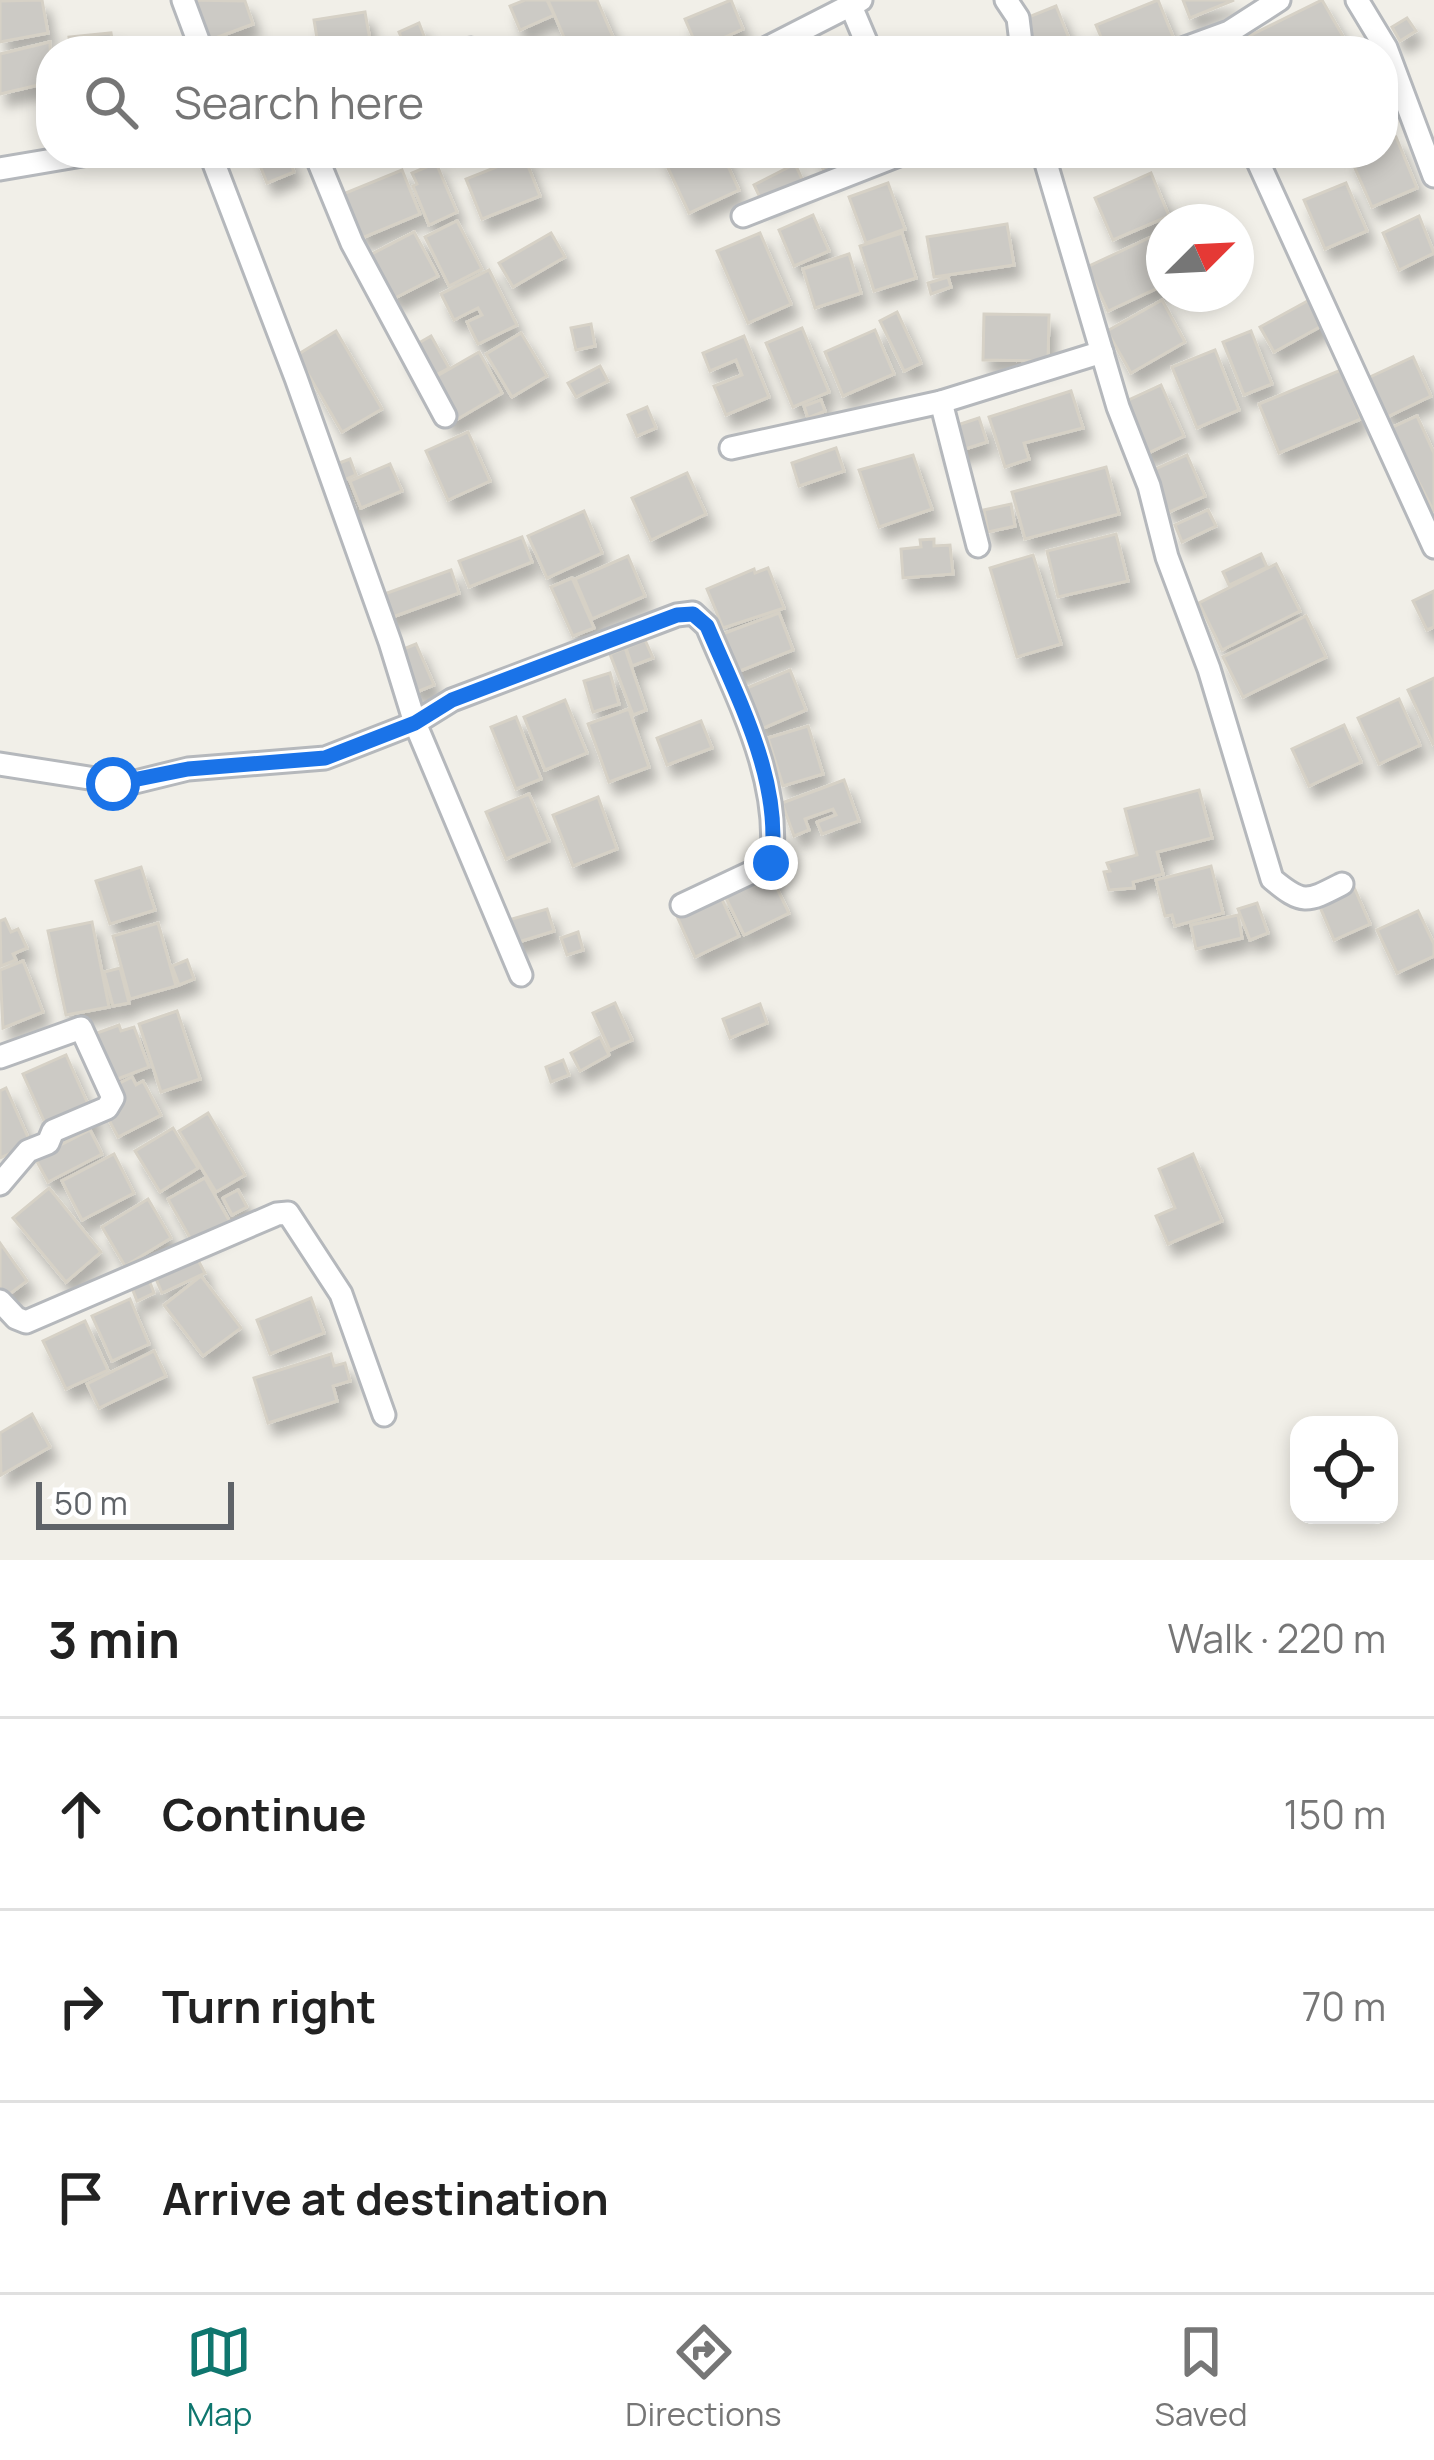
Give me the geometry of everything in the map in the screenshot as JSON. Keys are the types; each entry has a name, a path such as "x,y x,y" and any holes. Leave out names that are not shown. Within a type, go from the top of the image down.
{"street":[{"path":"183,0 195,36"},
{"path":"1006,0 1018,18 1020,36"},
{"path":"1222,36 1280,0"},
{"path":"1357,0 1379,36"},
{"path":"791,36 856,3 866,36"},
{"path":"1398,80 1434,176"},
{"path":"0,169 36,163"},
{"path":"216,168 296,378 415,723 520,975"},
{"path":"321,168 352,243 445,416"},
{"path":"743,216 866,168"},
{"path":"1047,168 1118,406 1209,669 1272,879 1299,899 1313,899 1342,884"},
{"path":"1261,168 1434,547"},
{"path":"731,448 941,403 1102,352"},
{"path":"941,403 978,546"},
{"path":"0,764 127,784 188,769 325,758 415,723 452,700 677,615 693,614 707,626 758,748 775,838 771,863 682,905"},
{"path":"0,1057 81,1028 112,1098 107,1108 52,1131 48,1143 28,1151 0,1184"},
{"path":"0,1301 26,1322 277,1214 287,1214 341,1294 384,1415"}],"building":[{"path":"42,0 48,33 0,42 0,1"},
{"path":"186,0 245,1 253,24 221,36 199,36"},
{"path":"547,0 554,15 520,30 510,6"},
{"path":"548,0 597,0 613,36 564,36"},
{"path":"731,0 743,29 727,36 692,36 685,19"},
{"path":"1158,0 1173,36 1101,36 1096,25"},
{"path":"1183,0 1234,0 1190,18"},
{"path":"1322,0 1343,36 1249,36"},
{"path":"1056,6 1068,36 1021,36 1016,22"},
{"path":"365,12 369,36 317,36 314,20"},
{"path":"1407,18 1416,31 1400,41 1392,27"},
{"path":"419,23 424,36 401,36 399,32"},
{"path":"36,45 36,86 0,94 0,54"},
{"path":"1398,142 1417,188 1372,207 1355,168 1398,168"},
{"path":"261,168 292,168 294,172 267,183"},
{"path":"438,168 457,212 429,225 412,173"},
{"path":"494,168 529,168 540,196 482,219 466,179"},
{"path":"668,168 729,168 739,190 689,213"},
{"path":"787,168 797,168 804,183 763,204 754,185"},
{"path":"402,170 420,214 362,238 343,194"},
{"path":"1151,173 1164,204 1146,204 1146,226 1113,240 1095,198"},
{"path":"888,183 905,229 866,243 849,197"},
{"path":"1346,183 1367,231 1325,249 1304,200"},
{"path":"813,215 829,251 794,266 779,230"},
{"path":"1419,216 1434,253 1399,270 1383,233"},
{"path":"457,221 482,269 449,286 425,237"},
{"path":"1007,224 1014,265 934,277 927,237"},
{"path":"414,232 438,276 393,299 370,255"},
{"path":"551,233 565,257 513,287 499,263"},
{"path":"760,233 791,304 748,323 717,251"},
{"path":"902,233 916,278 874,291 860,246"},
{"path":"1146,239 1146,293 1108,311 1087,267"},
{"path":"849,254 861,293 815,308 803,269"},
{"path":"489,270 517,325 478,344 467,322 482,315 478,308 454,320 441,294"},
{"path":"948,277 951,287 931,294 928,283"},
{"path":"1313,298 1327,323 1274,352 1260,327"},
{"path":"1146,309 1169,312 1185,342 1131,373 1107,331"},
{"path":"897,312 921,363 904,371 880,321"},
{"path":"984,314 1049,315 1048,361 983,360"},
{"path":"591,324 595,346 576,350 571,328"},
{"path":"802,328 829,392 793,407 766,343"},
{"path":"875,330 894,374 843,396 825,352"},
{"path":"336,331 382,409 342,432 297,355"},
{"path":"1251,331 1272,384 1244,395 1223,342"},
{"path":"521,333 547,376 512,397 486,354"},
{"path":"431,336 449,368 421,383 403,352"},
{"path":"744,336 769,397 726,415 714,386 742,375 736,360 710,371 703,353"},
{"path":"1215,350 1239,410 1197,428 1172,367"},
{"path":"479,352 502,393 449,424 425,383"},
{"path":"1413,357 1431,396 1387,417 1368,378"},
{"path":"600,366 608,381 576,397 568,383"},
{"path":"1341,370 1361,419 1279,453 1259,404"},
{"path":"1161,385 1184,436 1144,455 1120,404"},
{"path":"1071,391 1083,428 1024,443 1029,459 1005,467 989,417"},
{"path":"821,400 825,411 808,418 804,406"},
{"path":"647,407 656,428 637,436 628,415"},
{"path":"1417,416 1434,453 1434,512 1391,428"},
{"path":"979,418 987,442 946,455 939,431"},
{"path":"468,432 490,481 448,500 426,451"},
{"path":"836,448 844,471 799,486 792,463"},
{"path":"913,455 932,509 879,527 859,470"},
{"path":"1187,455 1205,496 1169,512 1151,471"},
{"path":"350,459 356,475 344,480 355,508 340,514 323,469"},
{"path":"390,464 402,491 361,508 350,481"},
{"path":"1106,467 1119,514 1025,539 1012,492"},
{"path":"687,473 706,514 651,540 632,498"},
{"path":"1011,504 1015,526 988,532 984,510"},
{"path":"1208,510 1216,526 1182,542 1175,525"},
{"path":"584,511 602,553 547,578 528,536"},
{"path":"1116,534 1128,581 1058,597 1047,551"},
{"path":"522,537 532,562 469,587 459,561"},
{"path":"934,539 934,546 950,545 953,574 903,578 901,549 921,547 920,540"},
{"path":"1261,554 1267,567 1229,585 1223,572"},
{"path":"1033,555 1061,644 1017,657 990,568"},
{"path":"628,556 645,596 592,619 575,579"},
{"path":"1276,564 1300,611 1222,650 1199,603"},
{"path":"768,568 784,608 723,628 707,589 754,569 755,573"},
{"path":"451,570 459,593 387,619 379,596"},
{"path":"572,578 594,628 573,636 551,587"},
{"path":"1434,591 1434,627 1427,630 1413,601"},
{"path":"779,613 793,650 732,674 717,636"},
{"path":"1306,616 1326,657 1243,697 1223,657"},
{"path":"645,640 653,658 632,666 626,648"},
{"path":"416,644 434,685 414,693 396,652"},
{"path":"625,648 646,710 633,715 610,654"},
{"path":"790,670 806,710 759,730 742,690"},
{"path":"610,673 619,704 593,712 584,681"},
{"path":"1434,678 1434,743 1433,744 1408,690"},
{"path":"1399,699 1420,745 1379,764 1358,718"},
{"path":"565,700 587,753 545,770 524,717"},
{"path":"629,709 649,767 609,782 588,724"},
{"path":"516,717 541,779 516,789 491,727"},
{"path":"701,721 712,748 667,765 657,738"},
{"path":"1344,725 1361,762 1309,786 1292,749"},
{"path":"808,726 823,774 783,786 768,738"},
{"path":"844,780 859,821 822,834 817,822 836,815 833,809 805,819 809,830 794,836 782,803"},
{"path":"1199,790 1212,838 1157,852 1163,874 1133,882 1134,888 1109,890 1104,872 1110,871 1107,863 1137,855 1125,809"},
{"path":"529,794 549,841 506,859 486,812"},
{"path":"598,797 617,849 573,866 553,815"},
{"path":"1211,866 1223,913 1175,926 1172,915 1165,916 1156,880"},
{"path":"141,867 155,910 110,924 96,881"},
{"path":"768,870 789,913 744,935 723,892"},
{"path":"1353,885 1370,924 1334,940 1317,900"},
{"path":"719,893 739,936 695,957 676,914"},
{"path":"1257,903 1268,933 1250,940 1238,909"},
{"path":"547,909 554,931 512,944 505,921"},
{"path":"1418,911 1434,944 1434,956 1397,973 1377,930"},
{"path":"1238,915 1242,938 1196,949 1191,925"},
{"path":"5,919 11,932 18,929 27,948 13,954 16,960 1,966 0,921"},
{"path":"92,922 109,1007 66,1015 48,931"},
{"path":"158,923 176,986 130,999 113,936"},
{"path":"578,932 583,950 567,955 561,938"},
{"path":"187,960 194,979 179,985 172,966"},
{"path":"23,961 43,1012 3,1028 0,970"},
{"path":"120,968 129,1003 113,1006 104,972"},
{"path":"615,1003 632,1040 610,1050 593,1013"},
{"path":"760,1004 767,1023 730,1038 723,1019"},
{"path":"177,1011 200,1079 161,1092 139,1024"},
{"path":"119,1025 121,1031 134,1027 149,1067 107,1083 89,1036"},
{"path":"600,1037 609,1055 580,1071 571,1053"},
{"path":"66,1055 96,1122 53,1141 23,1074"},
{"path":"563,1060 569,1075 551,1082 546,1067"},
{"path":"132,1077 136,1085 143,1081 161,1115 118,1137 100,1103 104,1091"},
{"path":"6,1088 31,1144 0,1158 0,1091"},
{"path":"208,1113 245,1175 216,1192 179,1131"},
{"path":"173,1128 198,1168 160,1192 135,1151"},
{"path":"90,1130 102,1154 48,1182 35,1158"},
{"path":"114,1154 134,1193 82,1220 62,1181"},
{"path":"1193,1154 1222,1221 1168,1244 1156,1216 1175,1208 1159,1169"},
{"path":"205,1178 230,1222 193,1243 168,1199"},
{"path":"49,1188 101,1252 66,1282 13,1218"},
{"path":"238,1190 247,1207 232,1215 223,1198"},
{"path":"148,1199 171,1238 125,1266 102,1227"},
{"path":"0,1243 27,1281 0,1301"},
{"path":"198,1260 205,1273 162,1293 156,1279"},
{"path":"201,1276 241,1328 203,1356 164,1305"},
{"path":"149,1280 154,1293 137,1301 132,1288"},
{"path":"311,1298 324,1333 270,1354 257,1320"},
{"path":"130,1299 149,1344 112,1361 92,1316"},
{"path":"85,1321 108,1370 66,1389 43,1341"},
{"path":"154,1351 166,1376 99,1408 87,1384"},
{"path":"331,1354 334,1366 345,1363 350,1381 333,1386 337,1401 268,1423 254,1378"},
{"path":"32,1414 50,1447 1,1475 0,1433"}],"route":[{"path":"113,784 188,769 325,758 415,723 452,700 677,615 693,614 707,626 758,748 775,838 771,863"}]}
